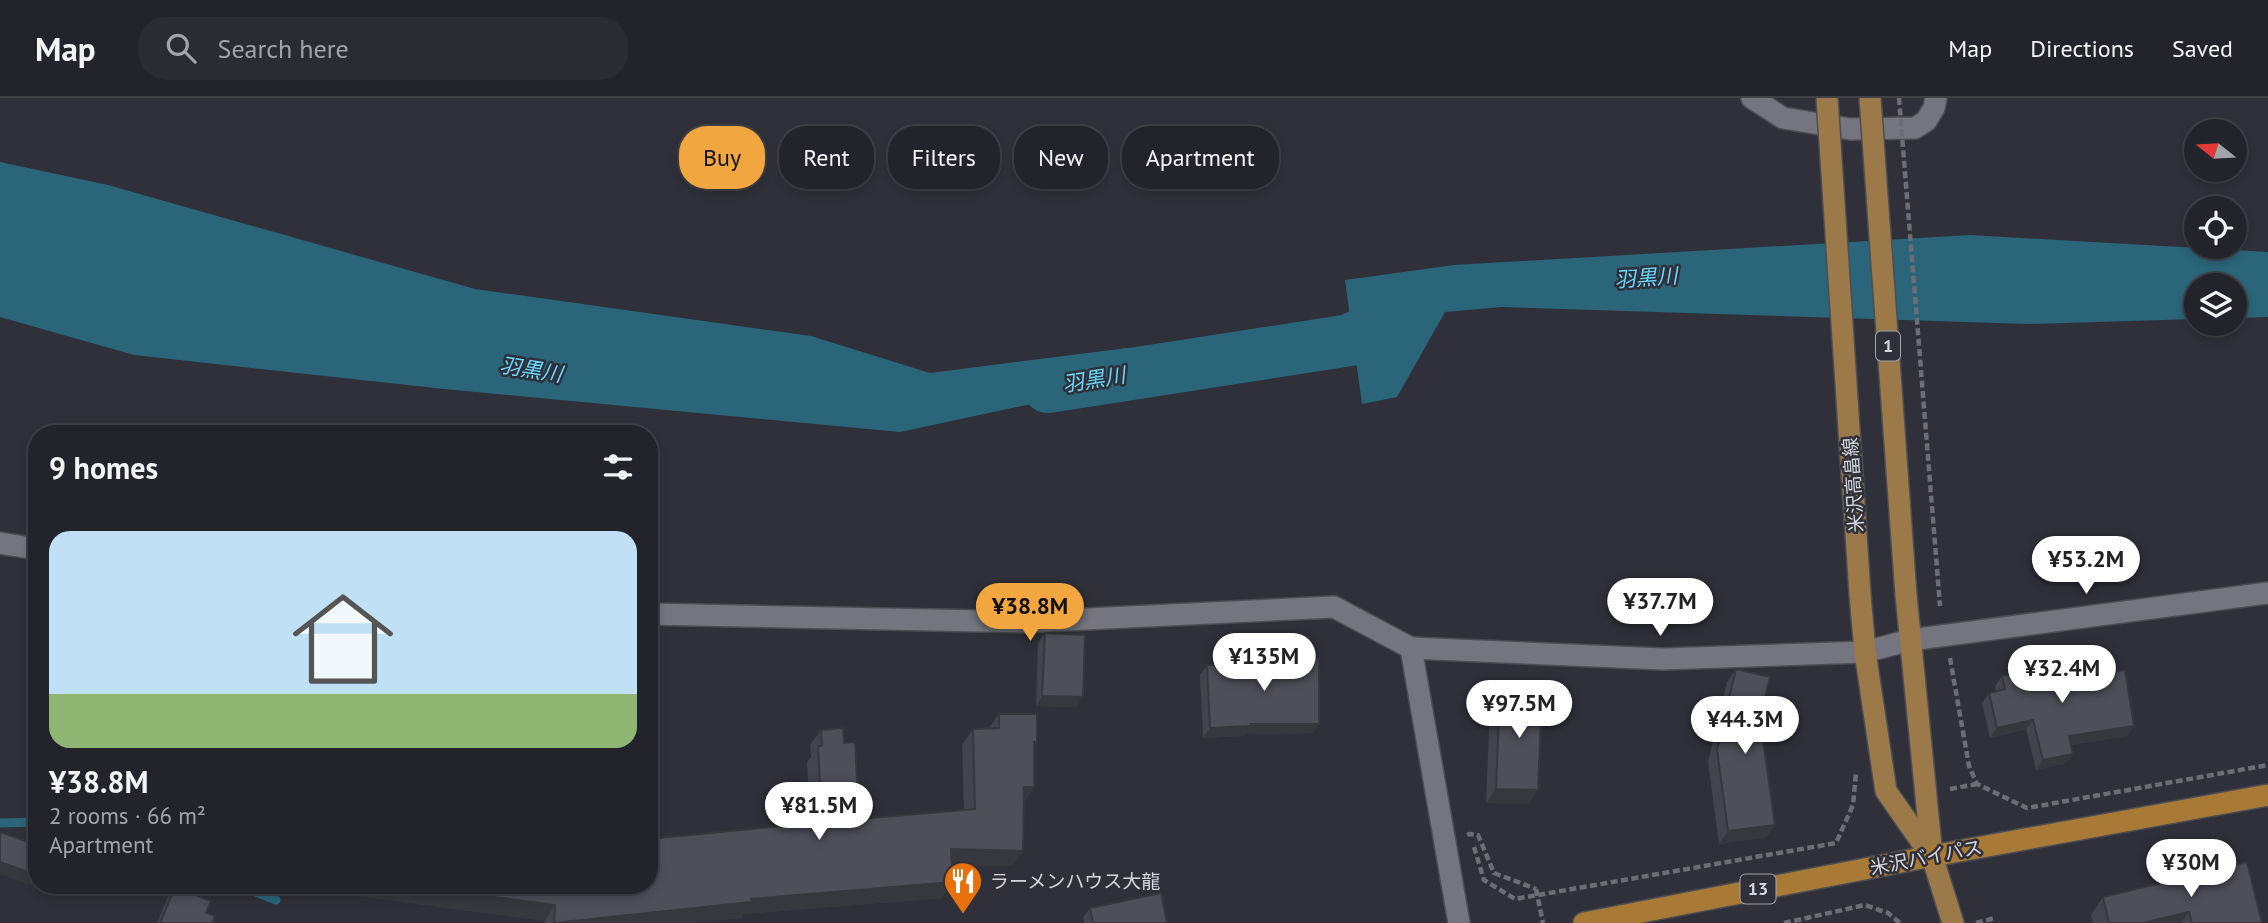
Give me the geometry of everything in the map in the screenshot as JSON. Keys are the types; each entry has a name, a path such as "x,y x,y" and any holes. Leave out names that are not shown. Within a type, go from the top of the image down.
{"highway":[{"name":"米沢バイパス","path":"1584,923 2268,795"}],"main road":[{"name":"米沢高畠線","path":"1827,98 1866,652 1886,791 1932,856"},
{"name":"米沢高畠線","path":"1870,98 1910,640 1932,856 1953,923"}],"street":[{"path":"1752,98 1783,118 1850,129 1915,128 1926,121 1934,108 1936,98"},
{"path":"0,543 28,548"},
{"path":"658,614 1026,622 1334,607 1411,648 1663,659 1866,652 1910,640 2268,593"},
{"path":"1411,648 1459,923"}],"path":[{"path":"1899,98 1940,606 1969,766 1977,784 2027,808 2268,765"},
{"path":"1543,923 1536,889 1494,873 1478,835 1469,834 1484,880 1515,899 1836,843 1853,805"},
{"path":"1784,923 1865,905 1888,912 1900,923"},
{"path":"1974,923 1995,918"}],"water":[{"path":"0,162 108,185 475,289 811,336 930,373 1127,348 1115,386 900,432 444,389 134,355 0,317"},
{"path":"1970,235 2184,247 2184,259 2247,259 2247,251 2268,252 2268,317 2247,318 2247,273 2184,273 2184,319 2028,324 1502,307 1445,312 1397,397 1362,404 1345,280 1454,265"}],"building":[{"path":"1045,633 1085,635 1083,697 1042,696"},
{"path":"2048,656 2055,681 2125,670 2134,726 2069,736 2073,754 2043,760 2033,720 1997,728 1989,693 2005,689 2002,676 2021,672 2019,663"},
{"path":"1319,658 1319,724 1251,724 1210,728 1207,665"},
{"path":"1736,669 1770,677 1760,719 1775,825 1728,831 1717,750"},
{"path":"1500,690 1542,692 1538,790 1496,789"},
{"path":"999,714 1037,714 1034,787 1024,787 1023,851 951,849 953,882 751,899 751,902 554,923 555,905 471,894 658,894 658,838 822,822 818,746 822,746 821,730 843,728 844,743 855,742 859,819 975,809 973,729 999,728"},
{"path":"0,832 28,842 28,872 0,862"},
{"path":"2247,862 2262,923 2192,923 2189,912 2143,923 2109,923 2103,897"},
{"path":"1161,893 1167,923 1093,923 1090,908"},
{"path":"172,894 193,894 211,901 206,913 215,916 212,923 160,923"}],"waterway":[{"name":"羽黒川","path":"1048,387 1350,340 1418,307"},
{"path":"0,823 28,822"},
{"path":"261,894 276,900"}],"place":[{"name":"ラーメンハウス大龍","path":"963,915"}]}
